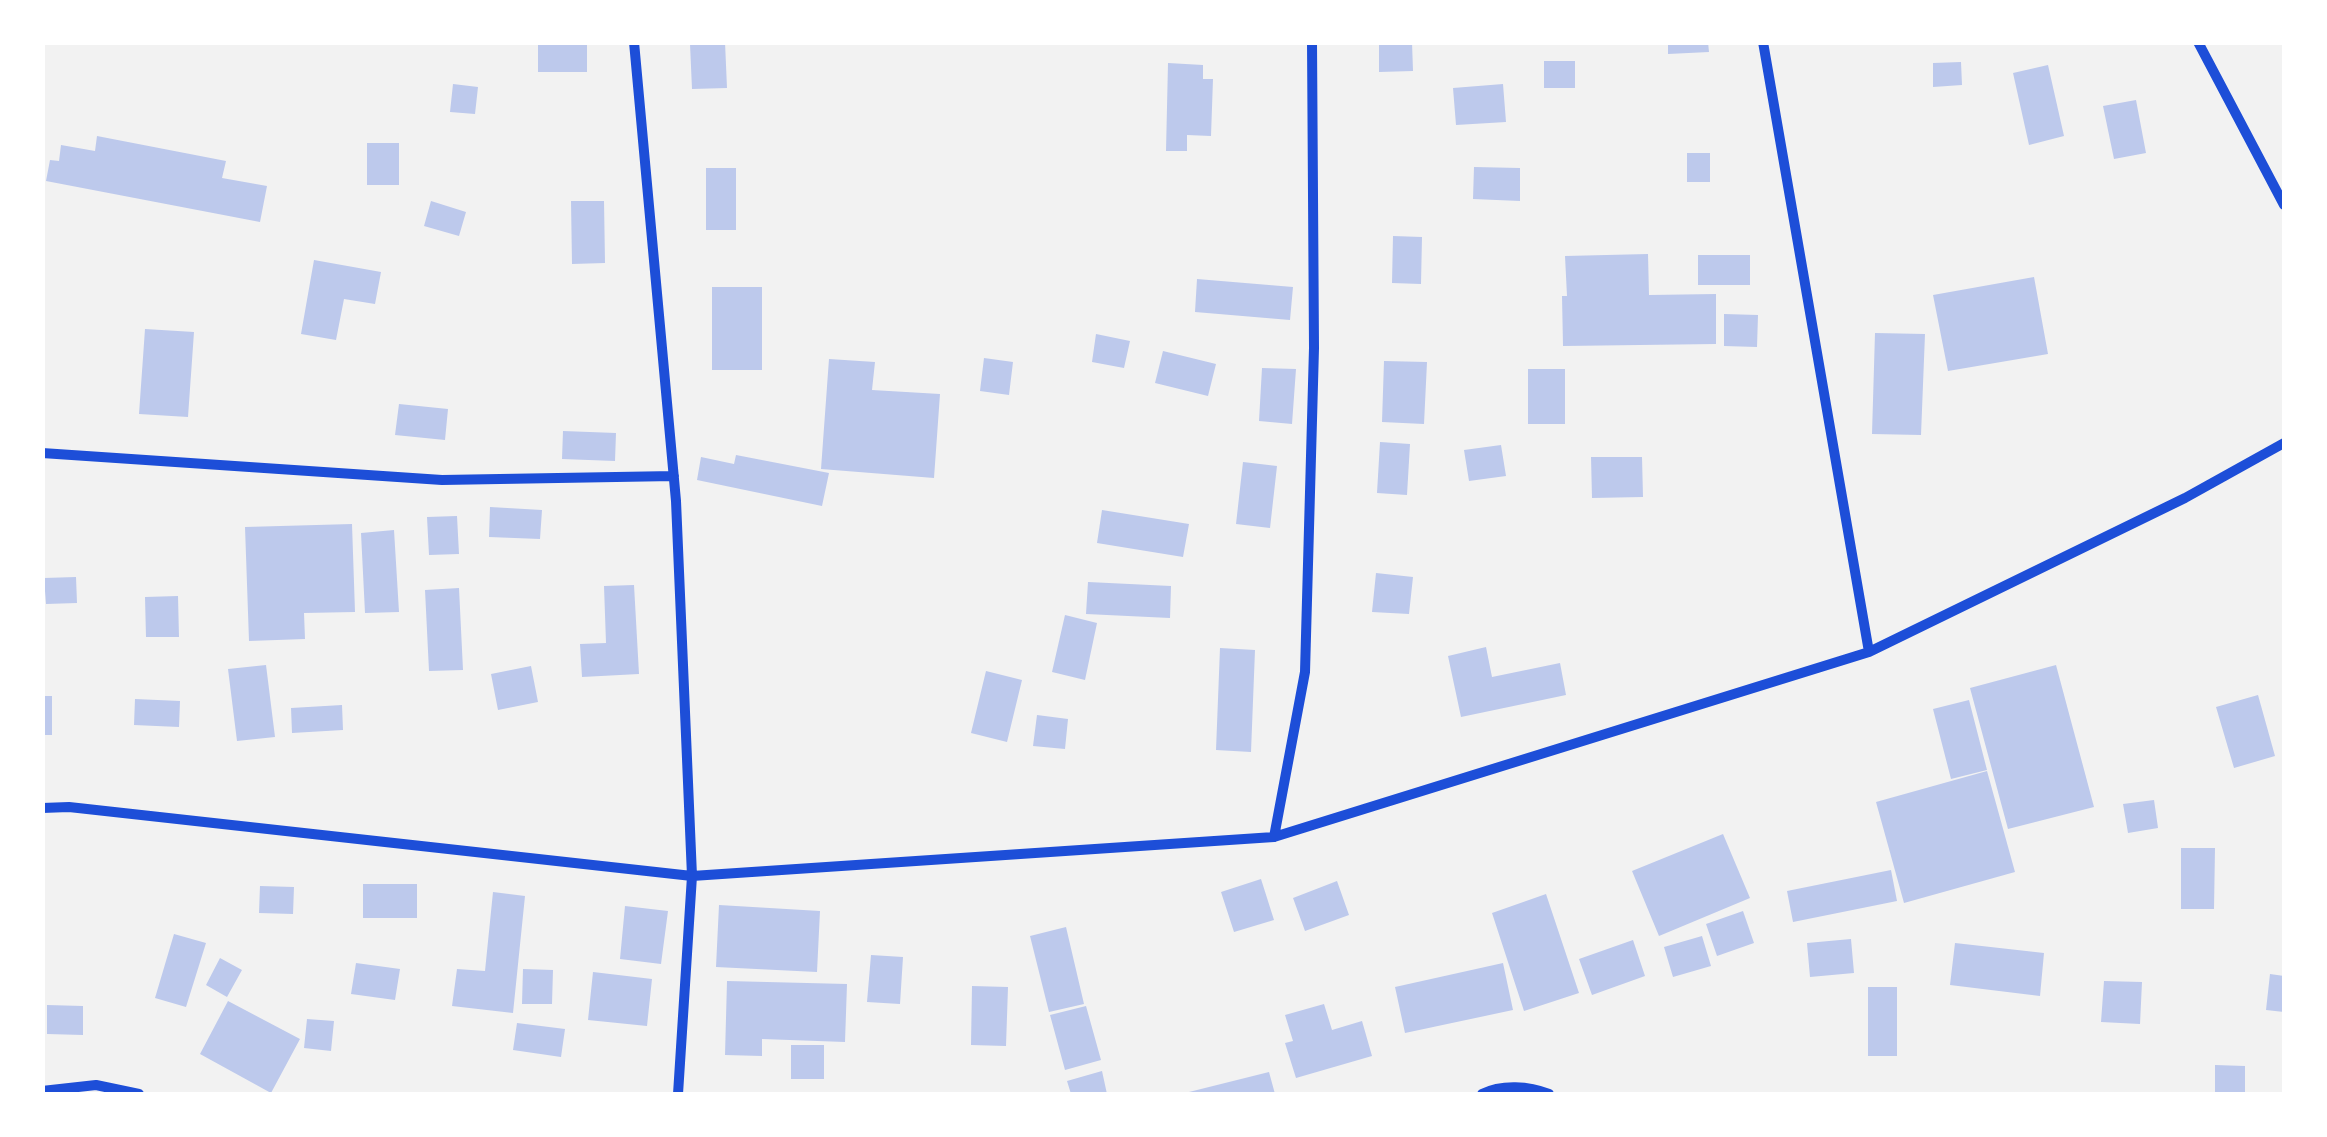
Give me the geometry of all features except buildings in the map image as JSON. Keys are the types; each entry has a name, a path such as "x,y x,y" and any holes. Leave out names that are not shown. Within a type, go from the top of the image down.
{"street":[{"path":"634,42 674,476 692,876 678,1094"},
{"path":"1274,836 1305,672 1314,348 1312,42"},
{"path":"1764,42 1869,652"},
{"path":"2198,42 2284,205"},
{"path":"42,808 89,809 692,876 1274,836 1869,652 2185,498 2284,443"},
{"path":"42,454 442,480 674,476"},
{"path":"42,1091 96,1085 139,1094"},
{"path":"1482,1094 1518,1087 1549,1094"}]}
